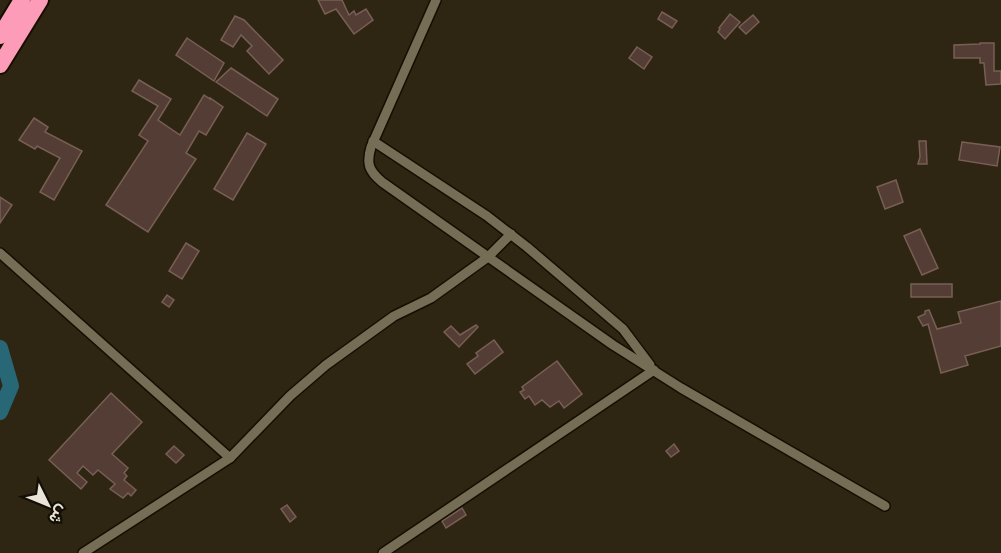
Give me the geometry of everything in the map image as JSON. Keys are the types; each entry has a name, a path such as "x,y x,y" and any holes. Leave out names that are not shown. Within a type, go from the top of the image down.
{"highway":[{"path":"0,36 22,0"},
{"path":"0,65 40,0"}],"street":[{"path":"436,0 374,141 368,158 373,174 613,345 691,394 885,506"},
{"path":"374,141 511,234 623,329 654,370"},
{"path":"83,553 231,458 290,396 326,365 394,316 431,298 488,257 511,234"},
{"path":"0,253 231,458"},
{"path":"383,553 654,370"}],"building":[{"path":"318,0 342,0 349,15 354,11 356,15 366,9 373,20 354,34 336,9 325,14"},
{"path":"662,12 677,21 672,28 658,19"},
{"path":"730,14 740,22 725,39 718,32"},
{"path":"753,15 759,22 746,34 739,27"},
{"path":"235,16 244,20 283,60 269,74 247,51 252,46 241,35 233,47 221,40"},
{"path":"187,38 224,63 214,81 176,55"},
{"path":"994,43 994,71 1001,71 1001,84 986,85 984,63 980,63 980,58 954,58 954,45"},
{"path":"637,47 652,57 644,69 629,58"},
{"path":"231,68 278,99 267,116 216,82"},
{"path":"139,80 171,99 158,120 180,135 204,95 223,107 206,135 199,131 186,153 196,159 148,232 106,205 148,141 139,135 158,106 132,91"},
{"path":"34,118 48,127 45,132 82,151 54,200 40,192 60,158 37,146 35,149 19,140"},
{"path":"247,133 266,144 233,200 214,189"},
{"path":"919,141 926,141 927,164 918,164"},
{"path":"962,142 1000,147 997,166 959,160"},
{"path":"896,180 903,202 885,209 877,187"},
{"path":"0,197 12,205 0,223"},
{"path":"920,229 938,268 922,275 904,236"},
{"path":"186,243 199,251 182,279 169,271"},
{"path":"911,284 952,284 952,297 911,297"},
{"path":"167,295 174,300 169,307 162,302"},
{"path":"1001,301 1001,346 965,356 968,365 941,373 928,324 923,326 918,317 929,310 937,329 961,323 958,312"},
{"path":"476,325 478,327 459,347 444,332 451,326 460,335"},
{"path":"494,340 503,352 475,374 467,364 478,356 476,353"},
{"path":"557,361 582,394 564,408 559,401 550,407 542,400 535,405 529,396 525,399 520,392 524,390 522,387"},
{"path":"111,393 142,422 112,454 128,468 124,473 127,476 124,480 136,490 131,496 128,493 123,498 110,489 115,484 98,470 93,475 83,466 77,473 87,482 81,489 49,460"},
{"path":"674,444 679,451 671,457 666,451"},
{"path":"174,446 184,455 176,463 166,454"},
{"path":"287,505 296,517 290,522 281,509"},
{"path":"462,508 466,515 446,528 442,521"}],"waterway":[{"path":"0,348 11,386 0,412"}]}
